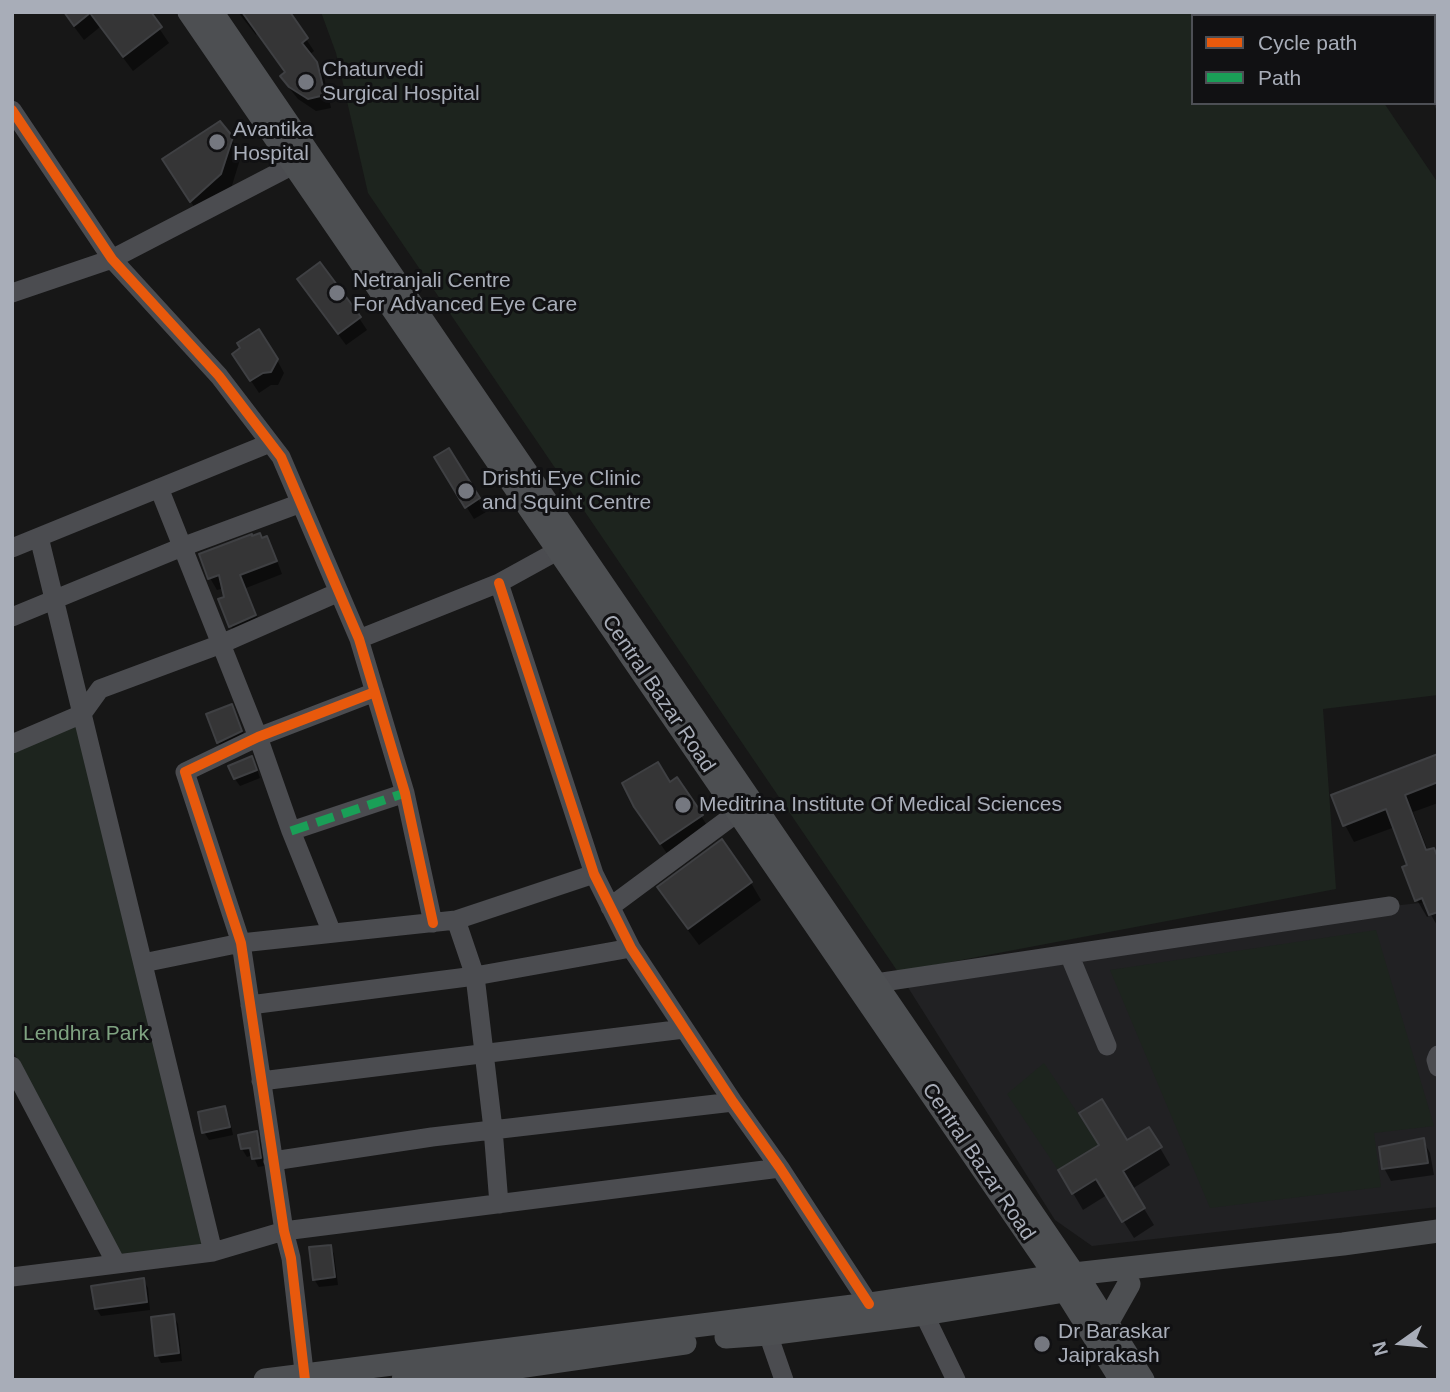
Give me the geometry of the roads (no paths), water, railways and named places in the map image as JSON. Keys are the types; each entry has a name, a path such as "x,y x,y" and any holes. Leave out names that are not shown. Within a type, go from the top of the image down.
{"main road":[{"name":"Central Bazar Road","path":"190,12 301,159 876,983 1070,1282 1121,1380"},
{"name":"Central Bazar Road","path":"212,12 301,159 559,550 738,812 1070,1282 1107,1324 1143,1380"},
{"path":"265,1380 869,1304 1070,1282 1438,1231"},
{"path":"403,1380 497,1370 738,1335 768,1334 924,1314 1070,1282 1129,1283 1349,1259 1438,1244"},
{"path":"1107,1324 1129,1283"}],"street":[{"path":"12,110 112,259 219,376 281,457 359,639 405,793 433,923"},
{"path":"12,293 112,259 301,159"},
{"path":"12,548 270,443"},
{"path":"159,488 258,737 290,831 332,933"},
{"path":"12,617 182,547 301,503"},
{"path":"39,537 213,1252"},
{"path":"359,639 499,583 559,550"},
{"path":"499,583 594,874 631,948 869,1304"},
{"path":"12,744 82,714 100,689 221,644 339,592"},
{"path":"305,1377 290,1258 241,943 186,772 258,737 374,692"},
{"path":"290,831 405,793"},
{"path":"610,906 738,812"},
{"path":"142,963 241,943 456,920 594,874"},
{"path":"876,983 1390,906"},
{"path":"456,920 475,976 499,1204"},
{"path":"250,1006 475,976 631,948"},
{"path":"1069,954 1107,1046"},
{"path":"261,1081 684,1029"},
{"path":"1438,1055 1438,1067"},
{"path":"12,1066 116,1263"},
{"path":"273,1161 493,1129 733,1102"},
{"path":"12,1277 213,1252 284,1231 780,1168"},
{"path":"924,1314 956,1380"},
{"path":"768,1334 785,1380"}],"place":[{"name":"Chaturvedi Surgical Hospital","path":"306,82"},
{"name":"Avantika Hospital","path":"217,142"},
{"name":"Netranjali Centre For Advanced Eye Care","path":"337,293"},
{"name":"Drishti Eye Clinic and Squint Centre","path":"466,491"},
{"name":"Meditrina Institute Of Medical Sciences","path":"683,805"},
{"name":"Dr Baraskar Jaiprakash","path":"1042,1344"}],"park label":[{"name":"Lendhra Park","path":"86,1034"}]}
